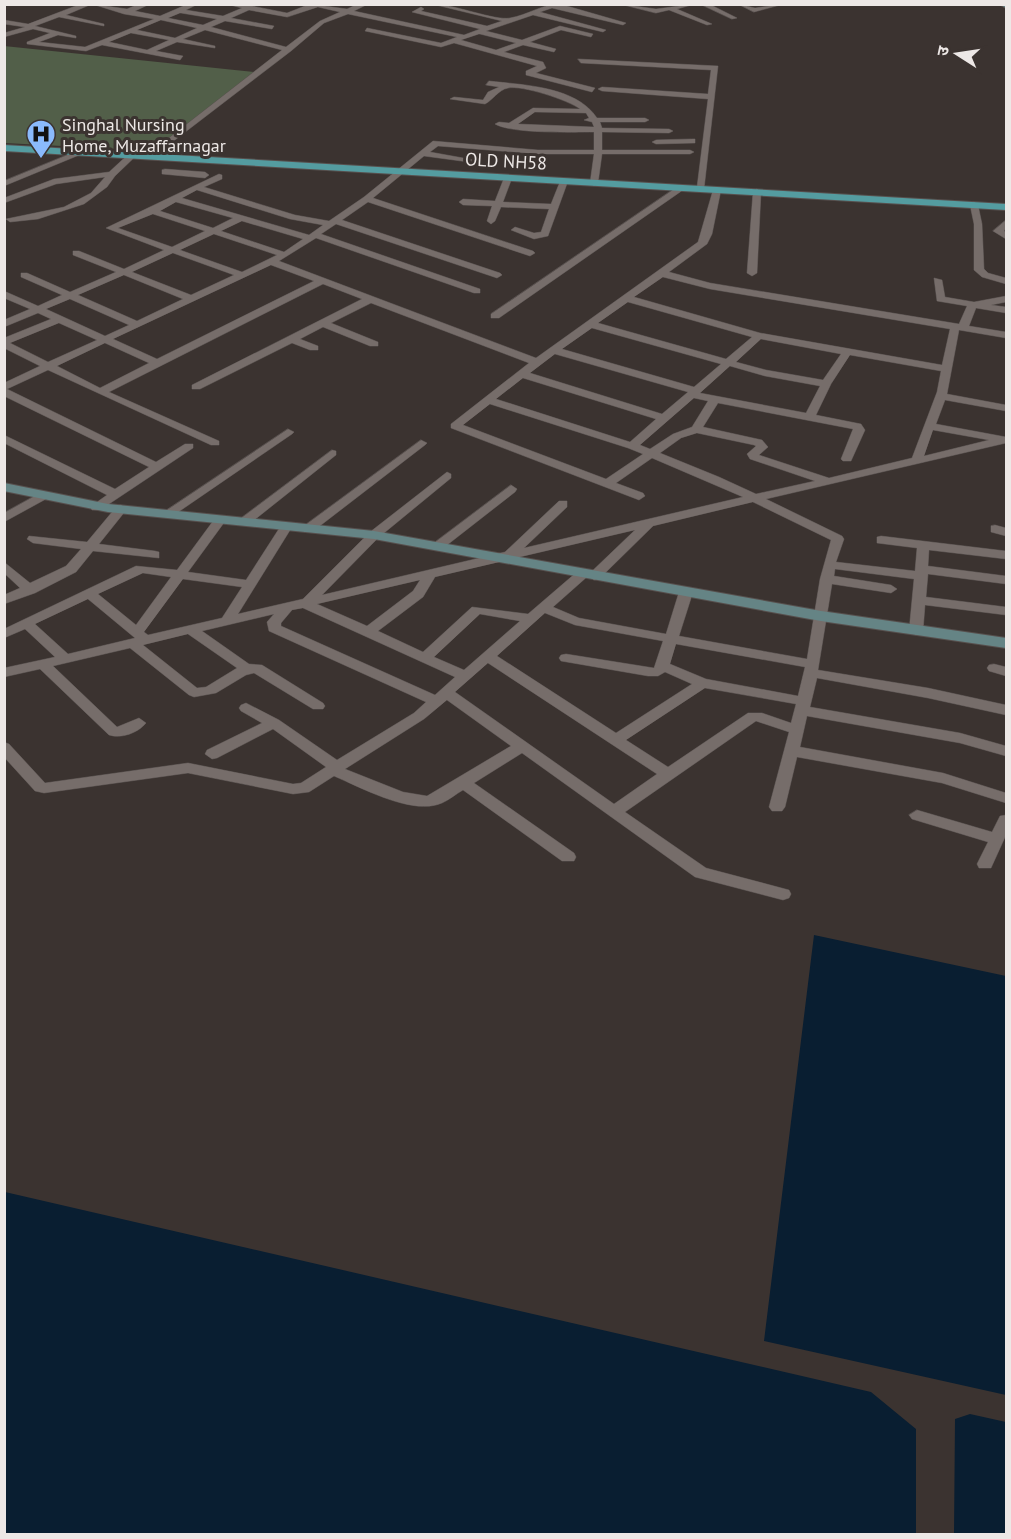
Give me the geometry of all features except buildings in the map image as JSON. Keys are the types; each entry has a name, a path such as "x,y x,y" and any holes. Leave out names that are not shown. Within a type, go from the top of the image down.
{"main road":[{"name":"OLD NH58","path":"4,147 1006,206"},
{"name":"OLD NH58","path":"134,154 212,159"},
{"name":"OLD NH58","path":"405,171 1006,206"}],"street":[{"path":"4,35 89,4"},
{"path":"124,12 147,4"},
{"path":"57,33 29,43 85,49 195,4"},
{"path":"229,4 288,15 315,5 465,37"},
{"path":"154,154 322,22 365,4"},
{"path":"489,29 415,12 434,4 510,21"},
{"path":"536,4 623,23"},
{"path":"581,4 627,15"},
{"path":"623,4 656,11 692,4"},
{"path":"703,4 734,18"},
{"path":"741,4 754,10 781,4"},
{"path":"98,5 159,20 244,36 289,50"},
{"path":"332,17 438,46 553,6"},
{"path":"413,7 421,9"},
{"path":"670,7 709,24"},
{"path":"148,52 248,8"},
{"path":"181,11 272,27"},
{"path":"510,11 603,30"},
{"path":"59,15 102,25"},
{"path":"131,21 141,16"},
{"path":"4,22 74,37"},
{"path":"495,52 571,22"},
{"path":"67,48 120,25"},
{"path":"560,28 591,34"},
{"path":"131,31 213,47"},
{"path":"480,32 554,50"},
{"path":"546,33 566,39"},
{"path":"455,41 542,65 528,72 592,90"},
{"path":"102,43 180,58"},
{"path":"581,61 716,70 701,187"},
{"path":"454,99 485,102 491,94 539,76"},
{"path":"546,92 565,82"},
{"path":"489,83 546,92 571,100 596,120 602,142 597,152 594,182"},
{"path":"602,89 712,97"},
{"path":"509,126 533,110 619,111"},
{"path":"521,117 645,120"},
{"path":"499,124 598,131 669,130"},
{"path":"479,138 527,141"},
{"path":"644,142 692,141"},
{"path":"587,142 602,142"},
{"path":"6,386 285,255 367,199 405,171 427,151 443,143 516,151 690,152"},
{"path":"427,151 478,158"},
{"path":"4,184 82,152"},
{"path":"10,219 42,216 89,197 106,185 112,174 134,154"},
{"path":"205,175 212,159"},
{"path":"596,162 674,162"},
{"path":"165,172 219,177 180,194 176,199 153,211 110,228 243,275"},
{"path":"4,201 54,182 112,174"},
{"path":"491,221 508,178"},
{"path":"515,230 542,236 545,234 564,181"},
{"path":"196,187 293,217 332,223 497,276"},
{"path":"495,316 680,188"},
{"path":"639,496 456,428 459,421 537,362 706,240 717,190"},
{"path":"752,273 757,192"},
{"path":"176,199 313,237 477,291"},
{"path":"367,199 530,253"},
{"path":"463,202 556,207"},
{"path":"974,205 978,224 979,270 985,275 1005,281"},
{"path":"153,211 285,255"},
{"path":"4,324 123,273 241,218"},
{"path":"1006,223 998,231 1006,236"},
{"path":"76,253 192,299"},
{"path":"272,262 537,362"},
{"path":"660,273 710,286 1006,335"},
{"path":"24,275 138,325"},
{"path":"937,280 940,298 1006,310"},
{"path":"100,392 322,281"},
{"path":"4,294 157,363"},
{"path":"626,298 759,336 947,369"},
{"path":"196,387 370,299"},
{"path":"972,304 1006,299"},
{"path":"916,462 941,396 959,328 972,304"},
{"path":"4,343 59,319"},
{"path":"322,323 374,344"},
{"path":"590,324 727,364 826,384"},
{"path":"632,446 759,336"},
{"path":"292,339 314,348"},
{"path":"4,343 100,392 215,443"},
{"path":"554,350 695,393 714,401 810,416 858,428 847,459"},
{"path":"810,416 826,384 848,351"},
{"path":"522,374 664,418"},
{"path":"6,386 157,467"},
{"path":"941,396 1006,408"},
{"path":"487,400 632,446 757,498 814,530 836,537 836,551 829,565 826,579 812,669 777,807"},
{"path":"696,429 714,401"},
{"path":"929,426 1006,440"},
{"path":"607,484 677,436 696,429 758,442 762,447 753,455 757,458 828,482"},
{"path":"167,514 288,432"},
{"path":"4,438 115,494"},
{"path":"4,673 138,639 191,630 288,608 1006,440"},
{"path":"308,529 421,443"},
{"path":"96,507 189,446"},
{"path":"244,522 332,453"},
{"path":"306,603 374,535 447,476"},
{"path":"4,487 96,507 374,535 822,616 1006,643"},
{"path":"438,546 511,489"},
{"path":"4,518 42,496"},
{"path":"504,558 563,504"},
{"path":"4,600 30,590 71,569 121,509"},
{"path":"138,639 220,520"},
{"path":"8,756 40,787 44,788 188,768 298,790 336,769 441,697 544,608 649,524"},
{"path":"227,621 248,584 286,527"},
{"path":"33,539 155,555"},
{"path":"881,540 1006,555"},
{"path":"916,631 923,545"},
{"path":"829,565 1006,580"},
{"path":"4,566 30,590"},
{"path":"4,634 141,569 248,584"},
{"path":"368,632 418,594 430,575"},
{"path":"826,579 891,589"},
{"path":"327,583 356,592"},
{"path":"566,658 658,672 672,639 686,592"},
{"path":"89,593 190,691 207,692 247,669"},
{"path":"919,600 1006,612"},
{"path":"306,603 465,676"},
{"path":"288,608 274,622 274,628 441,697 522,746 701,873 783,894"},
{"path":"544,608 575,621 672,639 1006,710"},
{"path":"425,657 477,610 531,619"},
{"path":"26,624 65,658"},
{"path":"191,630 247,669 262,670 318,706"},
{"path":"487,656 669,775"},
{"path":"42,663 114,732 123,731 139,723"},
{"path":"662,666 703,683 960,738 1006,751"},
{"path":"616,740 703,683"},
{"path":"246,708 274,723 336,769 400,796 426,802 437,799 522,746"},
{"path":"615,811 753,716 762,716 778,726 797,730"},
{"path":"212,754 274,723"},
{"path":"793,751 943,778 1006,798"},
{"path":"463,783 567,857"},
{"path":"917,815 996,839"},
{"path":"985,864 1006,820"}],"green space":[{"path":"4,46 254,72 158,151 5,143"}],"water":[{"path":"814,935 1006,976 1006,1395 764,1341"},
{"path":"5,1192 871,1392 916,1429 916,1534 5,1534"},
{"path":"970,1414 1006,1422 1006,1534 954,1534 955,1419"}],"place":[{"name":"Singhal Nursing Home, Muzaffarnagar","path":"41,160"}]}
